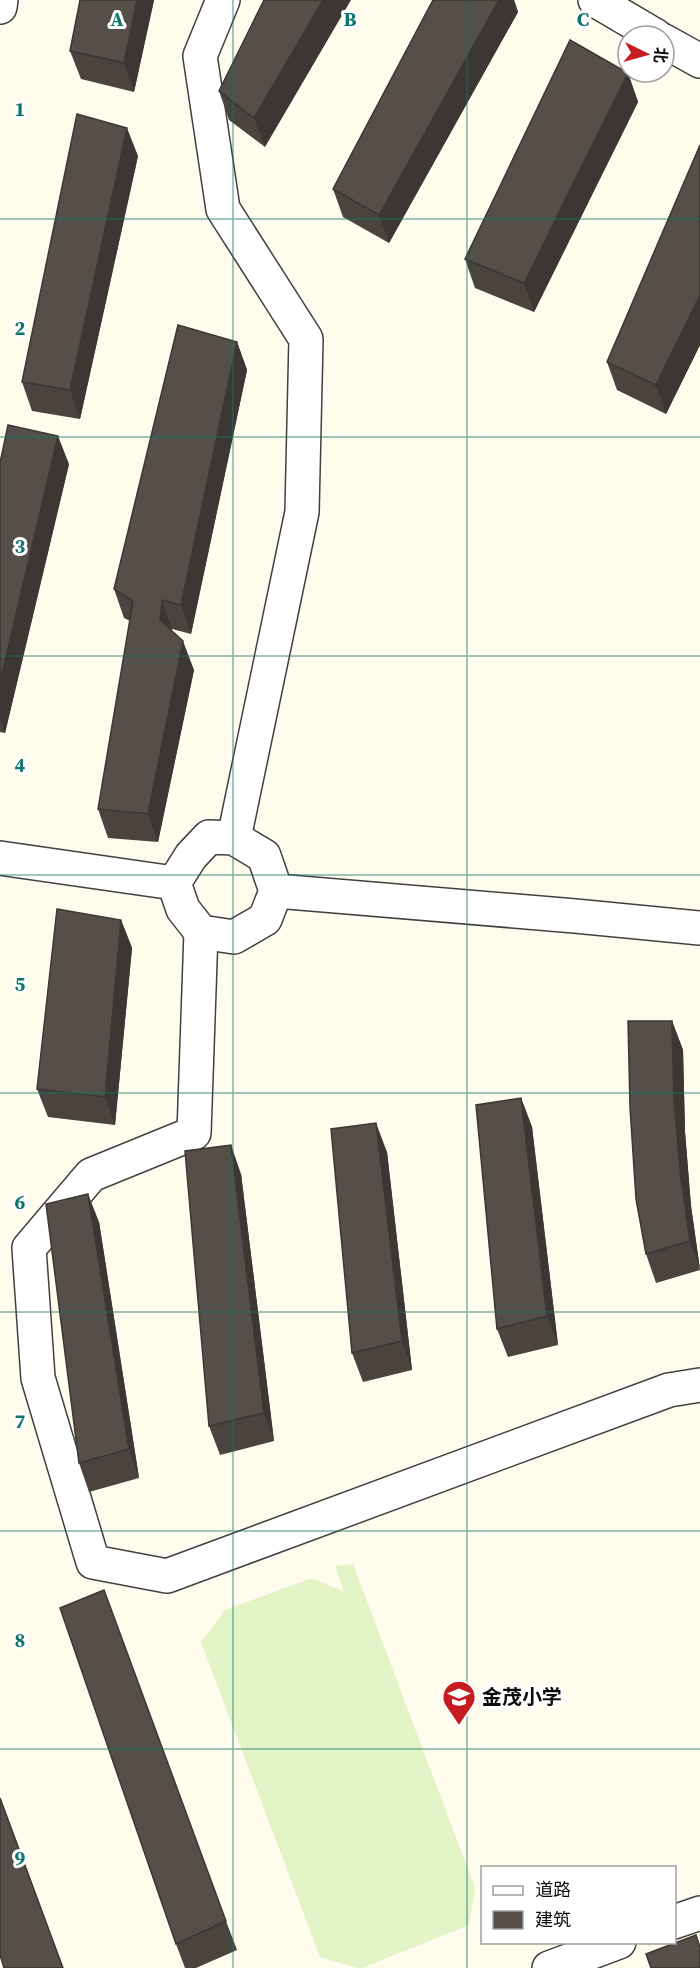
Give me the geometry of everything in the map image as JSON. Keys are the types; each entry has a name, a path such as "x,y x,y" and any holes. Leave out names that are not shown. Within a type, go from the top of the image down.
{"street":[{"path":"0,8 1,0"},
{"path":"223,0 200,56 223,209 306,339 302,512 234,838"},
{"path":"595,0 636,24"},
{"path":"676,47 700,61"},
{"path":"174,883 191,856 209,837 234,838 264,856 276,891 265,919 234,937 201,932"},
{"path":"0,858 174,883"},
{"path":"174,883 183,909 201,932 194,1132 91,1174 29,1248 38,1378 93,1562 166,1576 669,1390 700,1385"},
{"path":"276,891 700,928"},
{"path":"676,1923 700,1913"},
{"path":"549,1968 614,1944"}],"green space":[{"path":"353,1564 475,1888 469,1925 362,1968 320,1957 201,1642 225,1610 312,1578 344,1592 335,1566"}],"building":[{"path":"80,0 137,0 124,63 70,51"},
{"path":"264,0 323,0 254,118 219,91"},
{"path":"433,0 499,0 379,215 333,189"},
{"path":"570,40 616,66 616,84 623,84 524,283 465,259"},
{"path":"77,114 127,128 70,390 22,382"},
{"path":"700,145 700,295 656,385 607,362"},
{"path":"178,325 237,342 181,605 162,600 160,620 183,641 148,814 98,809 133,601 114,589"},
{"path":"8,425 58,436 0,682 0,463"},
{"path":"57,909 121,920 105,1097 37,1089"},
{"path":"628,1021 672,1021 674,1103 690,1241 646,1254 636,1199 630,1107"},
{"path":"521,1098 547,1316 497,1329 476,1105"},
{"path":"376,1123 402,1341 352,1353 331,1129"},
{"path":"231,1145 264,1413 209,1426 185,1151"},
{"path":"88,1194 129,1449 79,1463 46,1204"},
{"path":"104,1590 226,1921 176,1944 60,1608"},
{"path":"0,1798 63,1968 4,1968 0,1955"},
{"path":"696,1935 700,1947 700,1968 651,1968 646,1954"}],"place":[{"name":"金茂小学","path":"459,1726"}]}
